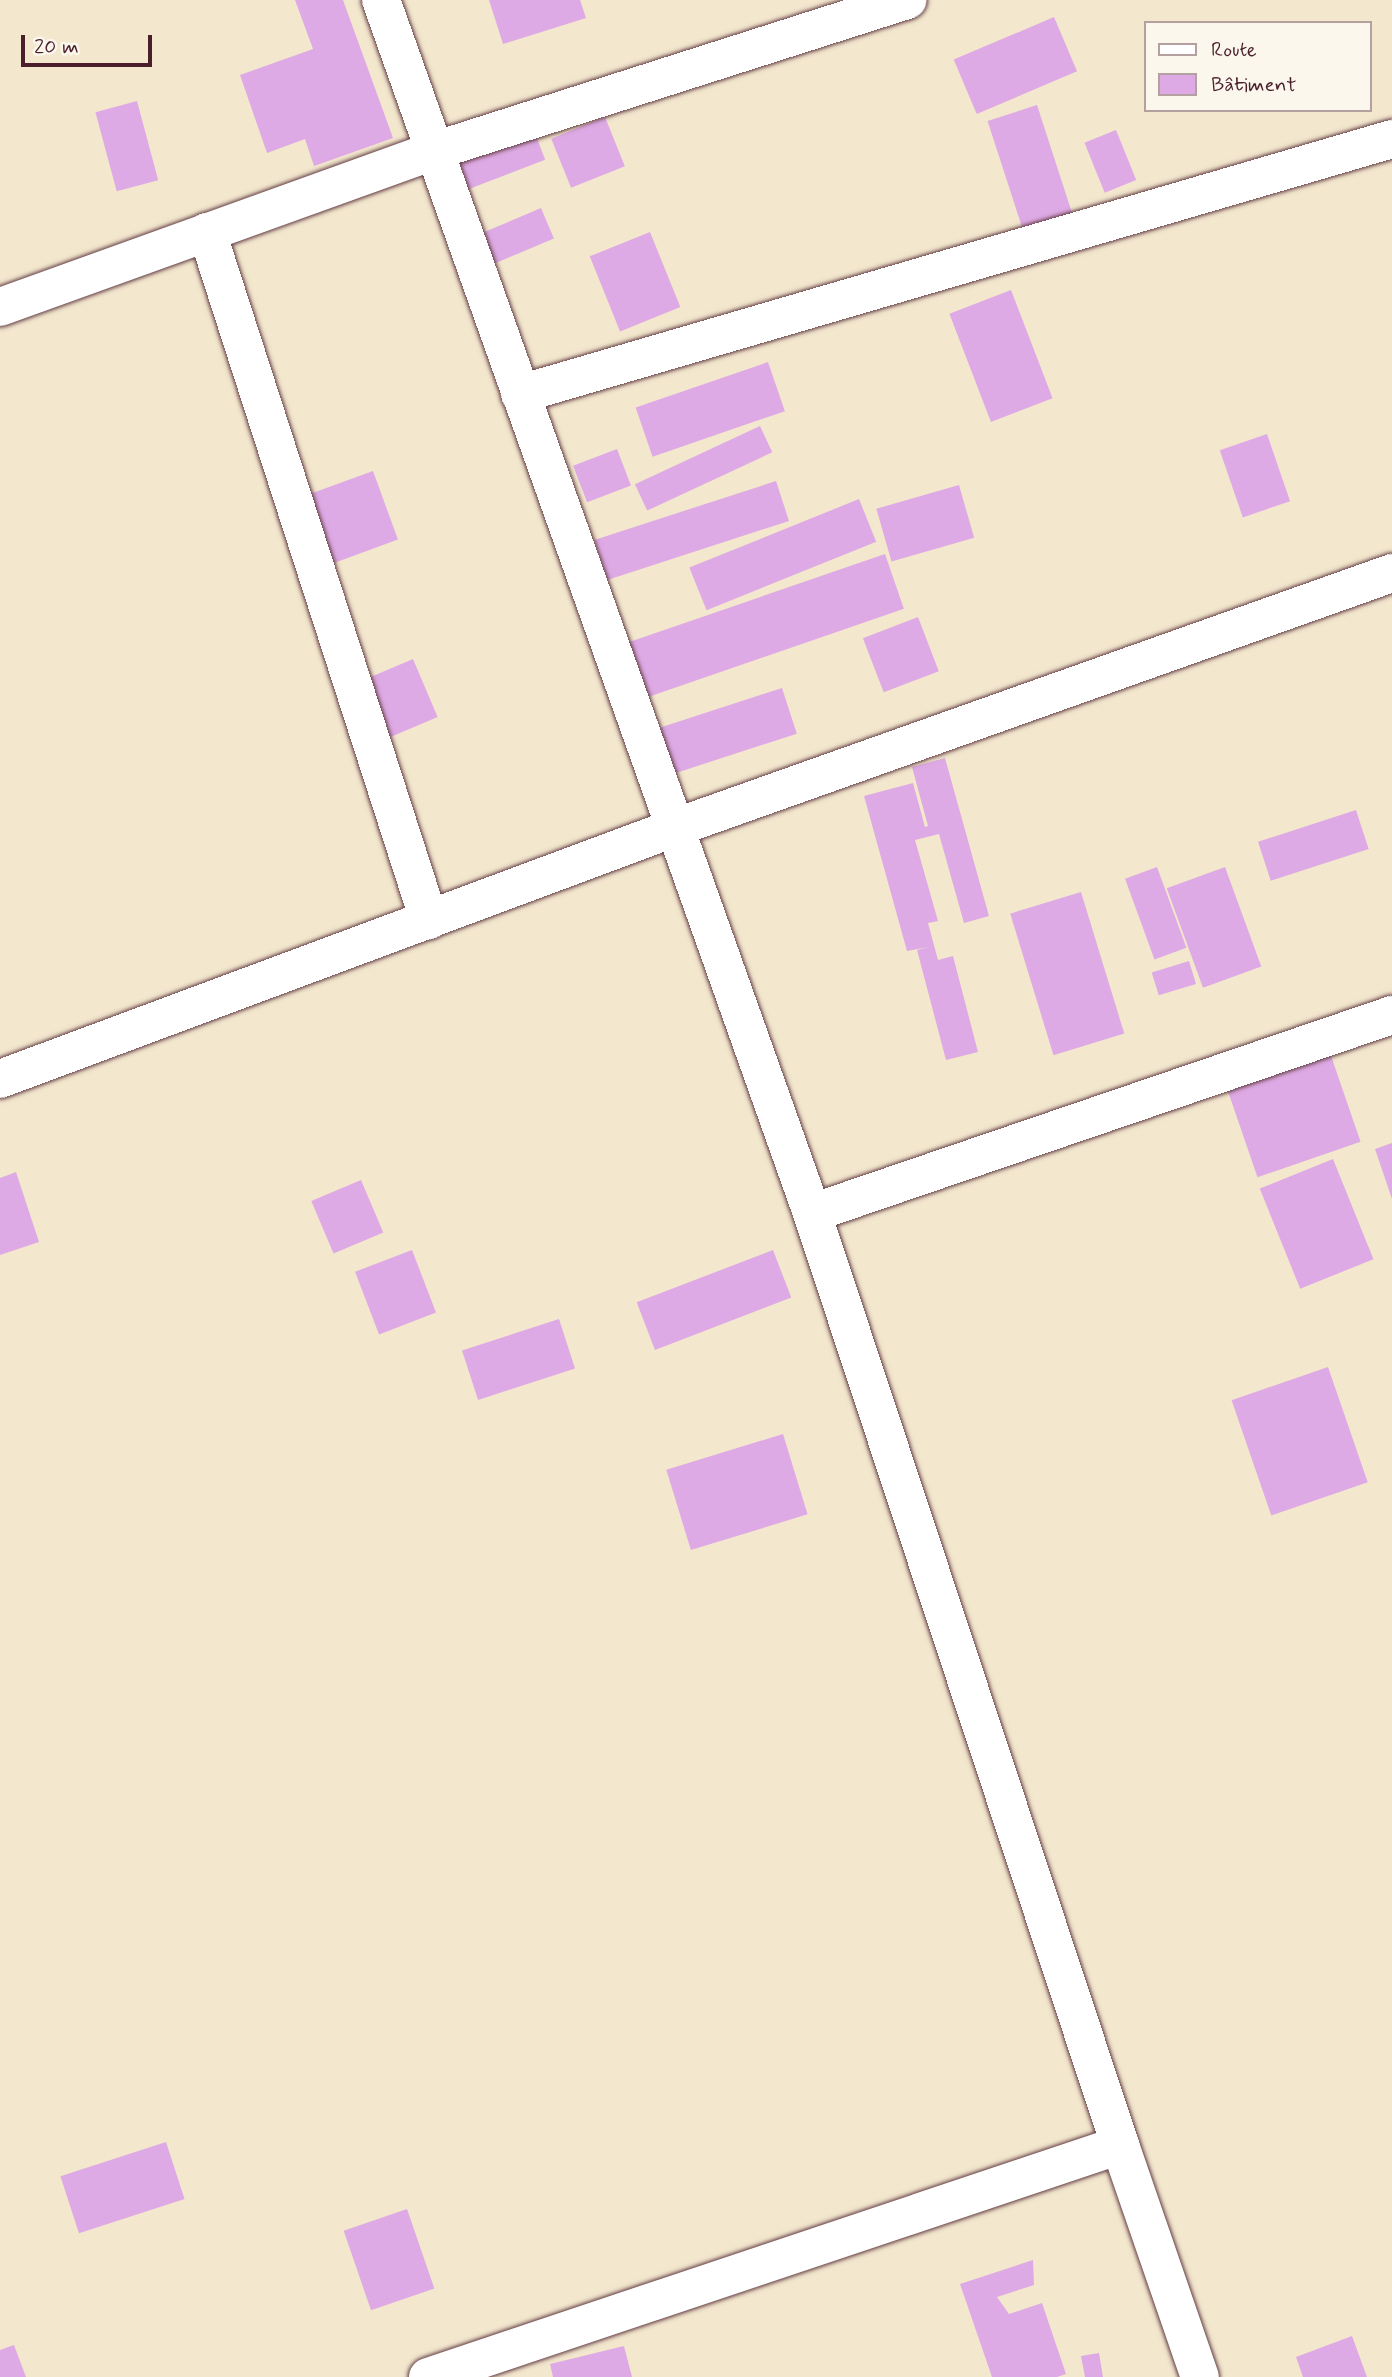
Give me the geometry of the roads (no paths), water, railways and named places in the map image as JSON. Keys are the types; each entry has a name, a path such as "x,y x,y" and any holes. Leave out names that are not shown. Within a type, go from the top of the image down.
{"street":[{"path":"381,0 811,1213 1120,2145 1200,2377"},
{"path":"0,307 434,151 907,0"},
{"path":"520,394 1392,138"},
{"path":"207,232 429,920"},
{"path":"0,1079 674,828 1392,573"},
{"path":"811,1213 1392,1015"},
{"path":"428,2377 1120,2145"}]}
